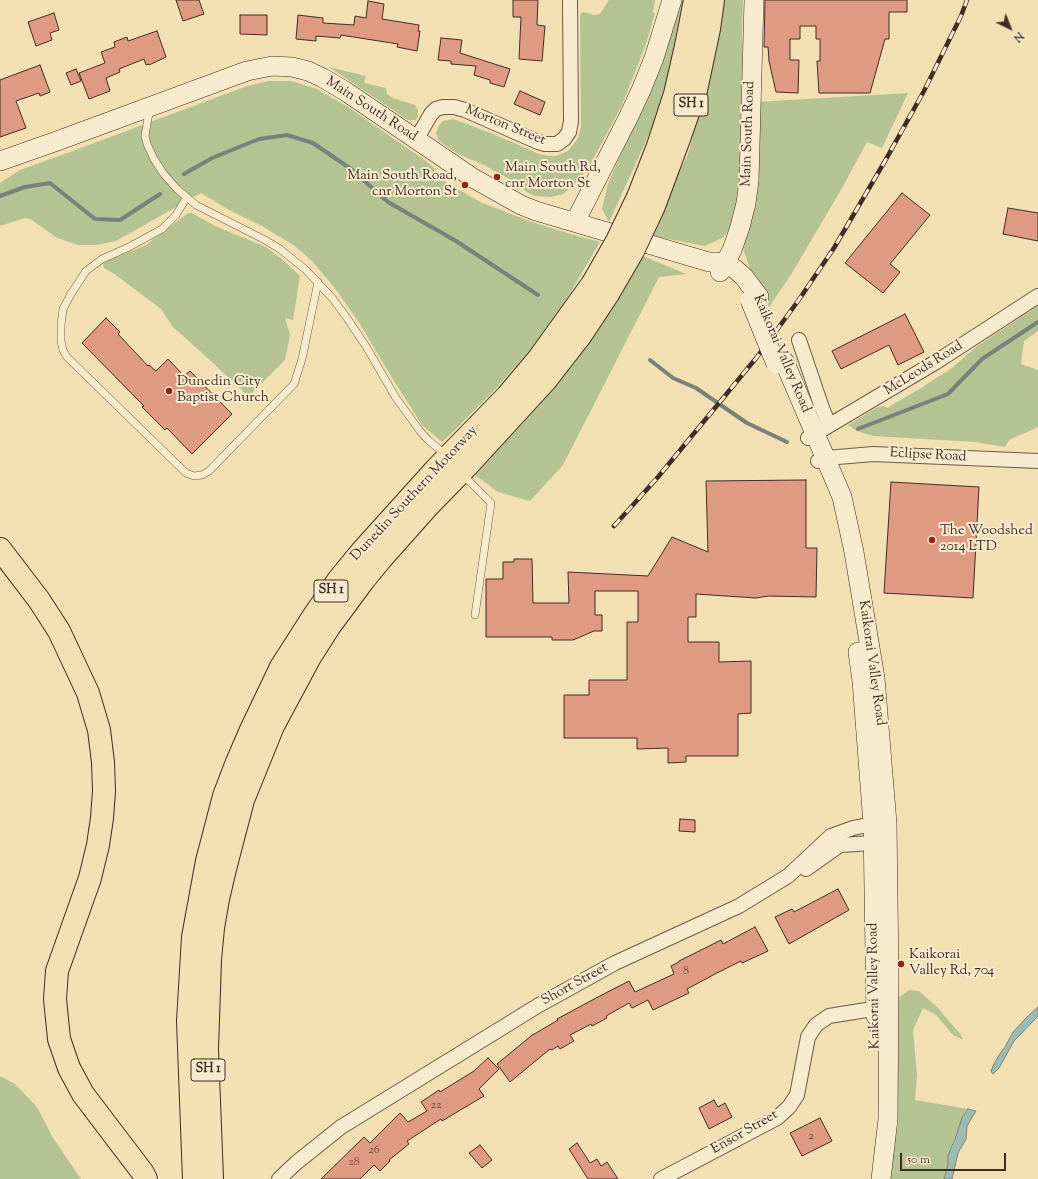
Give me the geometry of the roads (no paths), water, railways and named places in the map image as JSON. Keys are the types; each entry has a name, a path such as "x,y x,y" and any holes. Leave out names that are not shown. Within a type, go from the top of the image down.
{"highway":[{"name":"Dunedin Southern Motorway","path":"646,202 658,146 675,94 695,0"},
{"name":"Dunedin Southern Motorway","path":"212,1179 207,1049 210,960 213,928 224,869 243,800 273,726 310,657 329,627 358,587 419,516 546,380 581,335 617,241 646,202 679,140 696,90 710,29 714,0"},
{"name":"Dunedin Southern Motorway","path":"194,1179 188,1022 193,937 206,861 220,811 247,738 281,667 313,617 344,573 436,469 502,401 600,288"},
{"path":"0,549 39,600 59,631 88,693 99,730 104,792 102,818 98,845 90,878 57,971 55,1000 58,1039 69,1068 83,1094 146,1179"}],"main road":[{"path":"574,222 642,88 654,58 672,0"},
{"name":"Main South Road","path":"0,160 248,70 272,66 292,67 324,78 473,178 515,202 536,211 718,266 732,250 740,227 747,196 754,0"},
{"name":"Kaikorai Valley Road","path":"718,266 735,269 744,277 780,363 817,433 822,460 842,497 854,552 875,678 880,833 882,1007 888,1119 881,1179"},
{"name":"Kaikorai Valley Road","path":"869,1179 872,1162 876,1112 882,1007"}],"street":[{"name":"Morton Street","path":"416,140 426,122 436,110 443,107 454,107 465,110 538,142 553,144 564,139 569,132 571,121 570,0"},
{"name":"McLeods Road","path":"817,433 936,362 1038,296"},
{"path":"799,340 822,408 817,433"},
{"name":"Eclipse Road","path":"822,460 873,454 1038,461"},
{"name":"Short Street","path":"279,1179 296,1163 341,1127 539,1005 615,963 739,906 788,876 799,874 840,845 880,833"},
{"name":"Ensor Street","path":"661,1179 777,1118 789,1107 798,1095 808,1037 816,1024 829,1016 882,1007"}],"lane":[{"path":"152,106 146,128 147,144 162,172 176,189 196,205 265,240 280,249 302,266 318,282 347,318 367,348 396,398 420,431 440,450"},
{"path":"187,198 176,215 162,229 129,247 102,259 86,271 63,309 61,341 63,350 67,357 186,473 194,476 202,475 210,471 294,384 304,353 318,282"},
{"path":"468,480 491,503 475,615"}],"water":[{"path":"1038,1007 1038,1016 1014,1041 999,1068 993,1074 991,1071 994,1064 1013,1032"},
{"path":"968,1109 976,1111 967,1126 966,1139 958,1153 952,1179 944,1179 948,1165 948,1155 962,1118"}],"waterway":[{"path":"184,174 212,158 259,139 287,135 313,143 351,169 388,202 456,241 538,295"},
{"path":"0,196 25,187 50,183 95,219 120,220 160,194"},
{"path":"858,429 948,394 982,359 1038,322"},
{"path":"650,360 673,378 696,388 747,423 787,442"}],"railway":[{"path":"614,526 658,477 757,357 834,248 924,91 961,16 967,0"}],"place":[{"name":"Main South Rd, cnr Morton St","path":"497,177"},
{"name":"Main South Road, cnr Morton St","path":"465,185"},
{"name":"Dunedin City Baptist Church","path":"169,391"},
{"name":"The Woodshed 2014 LTD","path":"932,540"},
{"name":"Kaikorai Valley Rd, 704","path":"901,964"}]}
